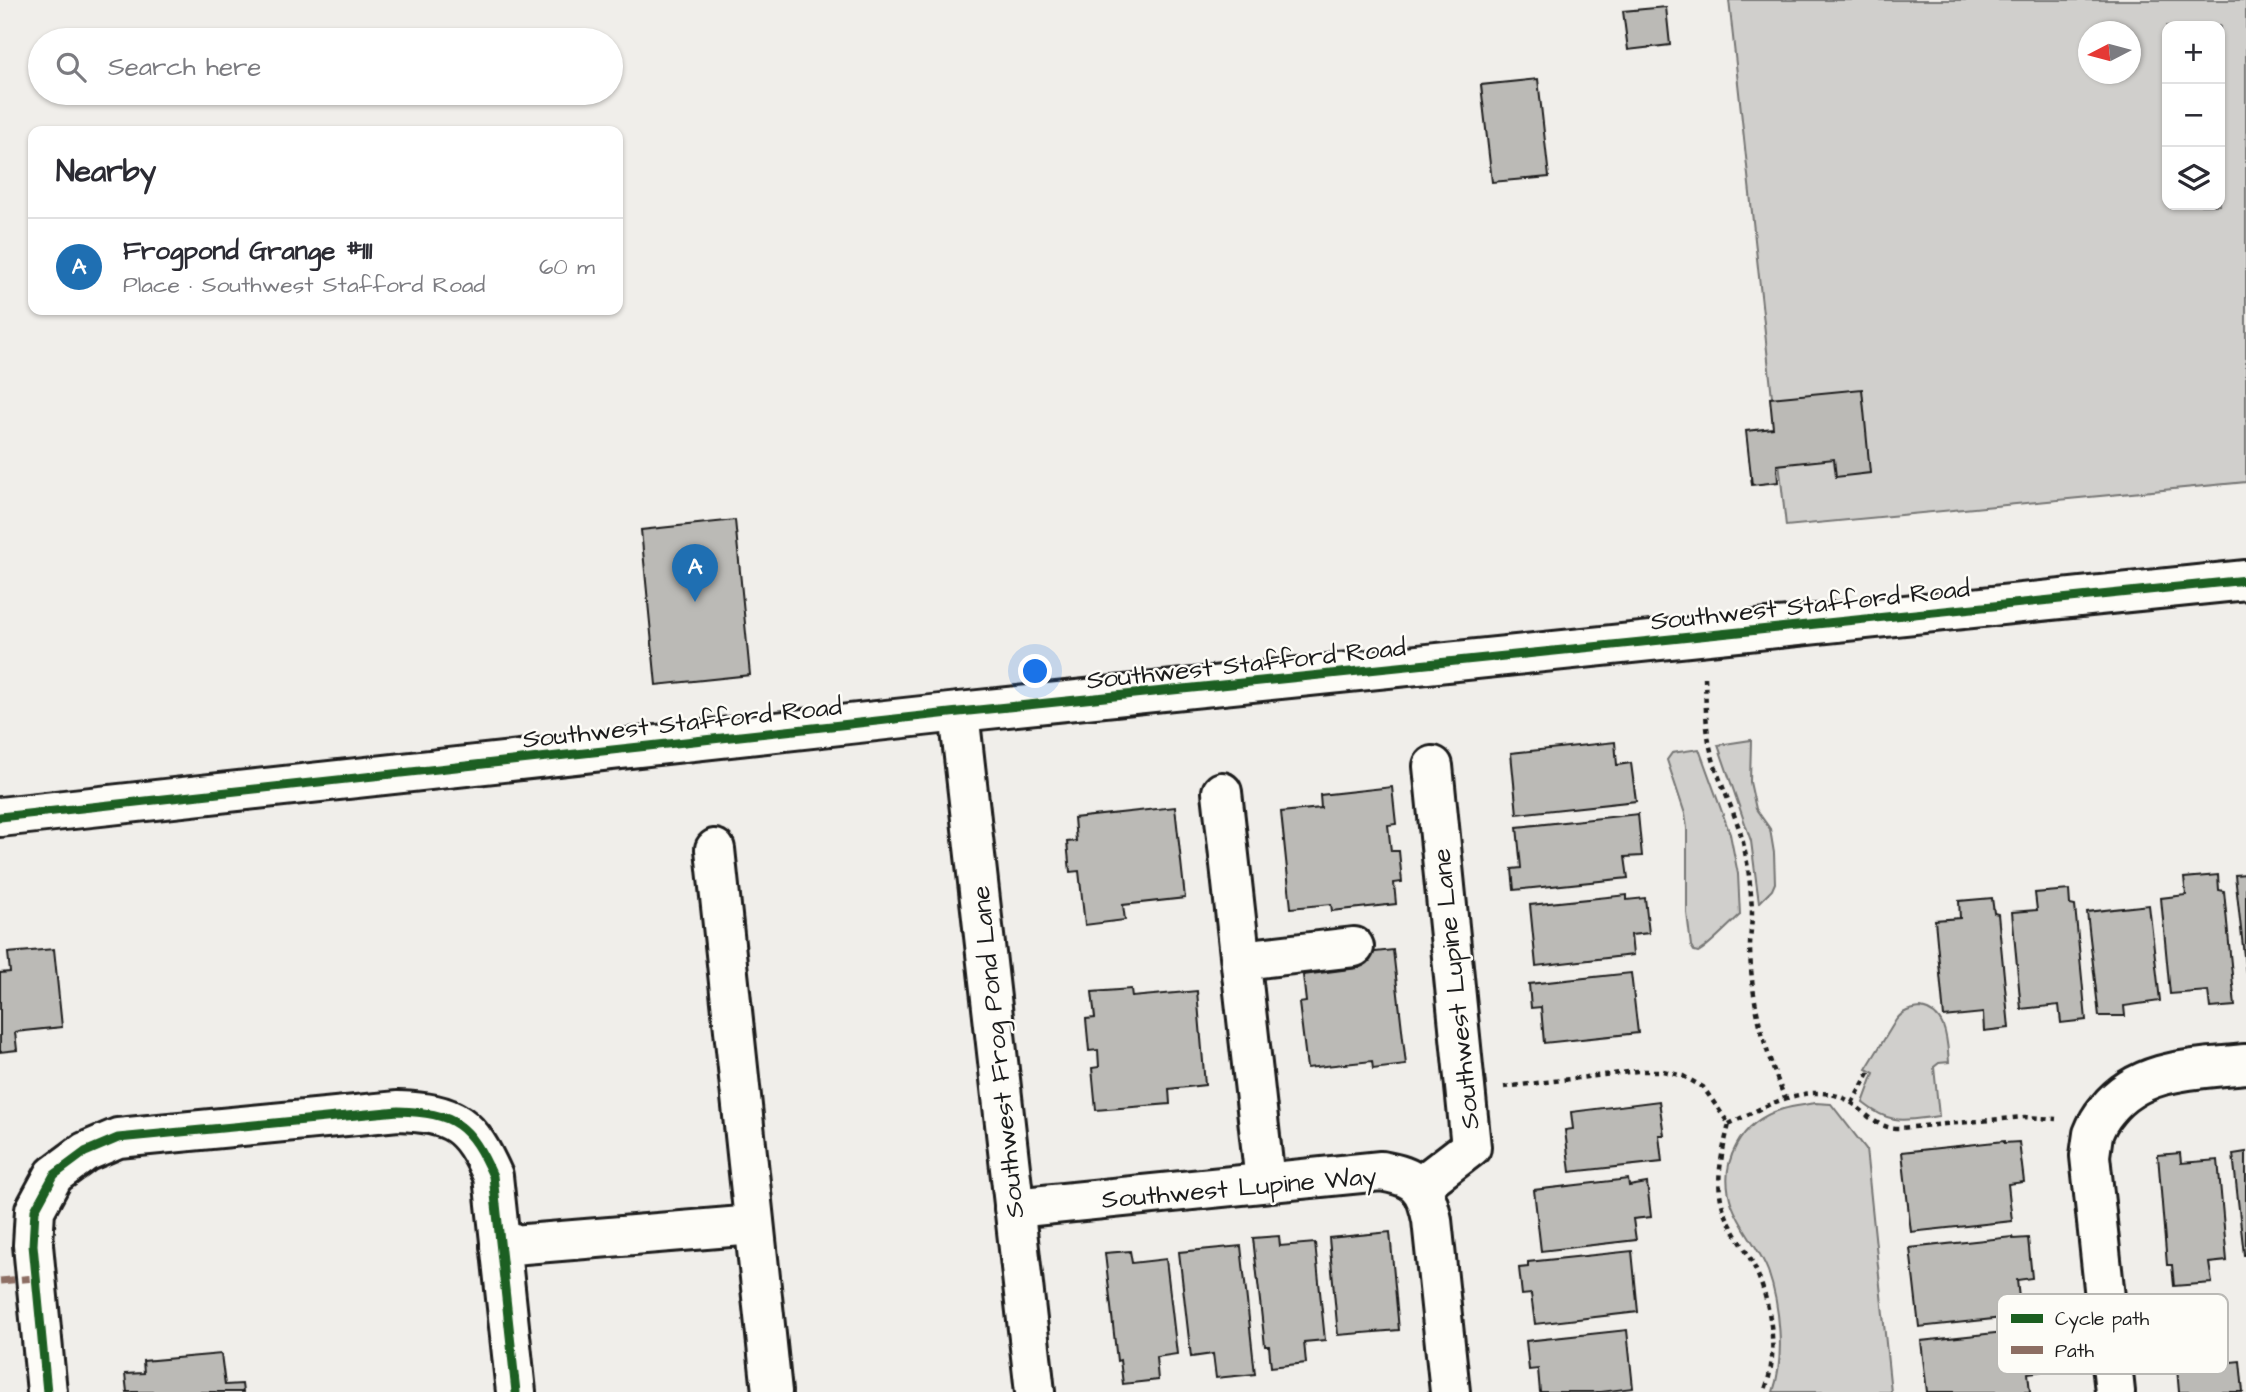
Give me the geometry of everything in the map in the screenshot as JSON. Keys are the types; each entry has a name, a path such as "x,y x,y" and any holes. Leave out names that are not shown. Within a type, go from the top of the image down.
{"street":[{"name":"Southwest Stafford Road","path":"0,817 959,712 2246,580"},
{"name":"Southwest Frog Pond Lane","path":"959,712 1035,1392"},
{"name":"Southwest Lupine Lane","path":"1419,1187 1471,1147 1433,766"},
{"path":"1222,792 1265,1182"},
{"path":"715,849 772,1392"},
{"path":"1241,960 1354,947"},
{"path":"2105,1294 2090,1156 2094,1132 2102,1117 2116,1098 2143,1081 2173,1071 2246,1064"},
{"path":"47,1392 33,1245 34,1210 54,1175 85,1152 118,1138 398,1111 429,1112 458,1123 480,1147 493,1176 516,1392"},
{"name":"Southwest Lupine Way","path":"1014,1208 1381,1171 1403,1175 1419,1187"},
{"path":"1419,1187 1428,1201 1432,1220 1450,1392"},
{"path":"500,1246 754,1225"},
{"path":"2113,1374 2115,1392"}],"path":[{"path":"1703,637 1711,752 1720,783 1737,820 1750,881 1753,991 1760,1031 1771,1067 1785,1098"},
{"path":"1465,1092 1663,1070 1683,1076 1703,1087 1730,1124 1718,1181 1722,1205 1754,1266 1765,1296 1771,1327 1772,1353 1769,1380 1764,1392"},
{"path":"1853,1103 1870,1071"},
{"path":"1730,1124 1785,1098 1813,1094 1839,1096 1884,1126 1901,1128 2024,1116 2053,1118 2094,1132"}],"shaded area":[{"path":"1729,0 2246,0 2246,482 1786,526"},
{"path":"1751,740 1750,782 1756,809 1770,829 1774,853 1775,883 1759,903 1751,841 1718,745"},
{"path":"1699,749 1730,834 1738,874 1740,915 1698,952 1691,946 1687,913 1685,814 1667,760 1672,753"},
{"path":"1921,1008 1936,1015 1946,1037 1949,1062 1939,1063 1934,1067 1939,1116 1899,1120 1882,1115 1863,1103 1874,1073 1866,1069 1896,1020 1907,1011"},
{"path":"1815,1103 1831,1104 1866,1149 1891,1392 1773,1392 1780,1347 1776,1299 1764,1262 1732,1205 1728,1189 1730,1159 1744,1134 1755,1123 1783,1109"}],"building":[{"path":"1666,7 1670,45 1628,50 1623,11"},
{"path":"1538,79 1549,177 1492,182 1481,85"},
{"path":"1862,389 1870,473 1836,477 1834,459 1777,465 1778,482 1752,485 1746,431 1773,428 1770,398"},
{"path":"735,520 750,675 656,685 641,530"},
{"path":"1615,742 1617,765 1631,763 1636,801 1517,814 1511,753"},
{"path":"1392,787 1396,824 1388,825 1391,851 1399,851 1402,882 1394,883 1396,904 1332,911 1331,904 1291,908 1281,812 1321,808 1320,795"},
{"path":"1175,807 1185,898 1123,905 1125,920 1085,925 1079,871 1070,872 1067,842 1076,841 1074,818"},
{"path":"1638,814 1642,856 1625,857 1628,878 1514,890 1512,869 1521,868 1517,827"},
{"path":"2246,874 2246,974 2235,875"},
{"path":"2218,875 2219,890 2224,891 2235,1006 2210,1008 2208,991 2170,994 2161,898 2186,895 2184,878"},
{"path":"2069,890 2070,905 2075,906 2086,1020 2061,1023 2059,1005 2021,1009 2012,912 2037,910 2035,893"},
{"path":"1627,895 1627,900 1645,898 1649,933 1631,935 1633,955 1536,966 1530,905"},
{"path":"1992,898 1994,913 1998,914 2009,1028 1984,1031 1983,1013 1944,1017 1935,920 1960,918 1959,901"},
{"path":"2149,905 2160,1001 2124,1006 2125,1016 2099,1016 2087,912"},
{"path":"54,949 62,1027 15,1032 17,1050 0,1052 0,973 10,972 8,953"},
{"path":"1393,950 1406,1065 1373,1069 1372,1061 1307,1068 1299,1003 1306,1002 1303,975 1359,968 1357,954"},
{"path":"1631,973 1638,1033 1544,1043 1541,1007 1531,1008 1529,984"},
{"path":"1131,989 1132,997 1197,991 1205,1085 1169,1089 1170,1104 1096,1110 1092,1068 1099,1067 1098,1050 1089,1051 1086,1019 1095,1018 1092,992"},
{"path":"1659,1101 1664,1135 1659,1135 1662,1162 1570,1172 1565,1130 1573,1129 1571,1112"},
{"path":"2004,1141 2019,1142 2024,1182 2008,1184 2012,1221 1911,1232 1902,1152"},
{"path":"2246,1152 2246,1255 2244,1255 2233,1154"},
{"path":"2180,1153 2181,1163 2218,1160 2227,1261 2209,1263 2212,1283 2174,1286 2172,1265 2167,1265 2158,1155"},
{"path":"1628,1179 1629,1186 1647,1183 1651,1217 1633,1219 1636,1240 1541,1251 1534,1190"},
{"path":"1390,1232 1399,1330 1338,1335 1329,1238"},
{"path":"1279,1236 1280,1246 1315,1243 1325,1340 1304,1342 1306,1363 1271,1367 1269,1346 1265,1346 1253,1238"},
{"path":"2012,1237 2028,1238 2032,1278 2017,1280 2019,1294 1997,1294 1997,1319 1919,1327 1910,1248"},
{"path":"1241,1246 1255,1374 1216,1378 1213,1354 1191,1357 1179,1252"},
{"path":"1130,1251 1132,1263 1166,1259 1177,1354 1156,1357 1158,1380 1123,1384 1120,1360 1117,1361 1105,1253"},
{"path":"1632,1251 1638,1312 1535,1324 1531,1294 1522,1295 1519,1268 1528,1267 1528,1262"},
{"path":"1627,1330 1633,1388 1601,1392 1540,1392 1538,1369 1529,1370 1526,1341"},
{"path":"1997,1333 1997,1374 2028,1374 2030,1392 1927,1392 1921,1341"},
{"path":"221,1354 225,1385 242,1384 243,1392 127,1392 125,1374 144,1373 143,1361"},
{"path":"2240,1361 2243,1392 2179,1392 2178,1374 2228,1374 2228,1362"}],"marked path":[{"path":"0,1281 36,1278"}],"cycle path":[{"path":"0,817 959,712 2246,580"},
{"path":"47,1392 33,1245 35,1210 54,1175 85,1152 118,1138 398,1111 434,1115 458,1125 476,1144 493,1176 516,1392"}],"place":[{"name":"Frogpond Grange #111","path":"695,602"}]}
